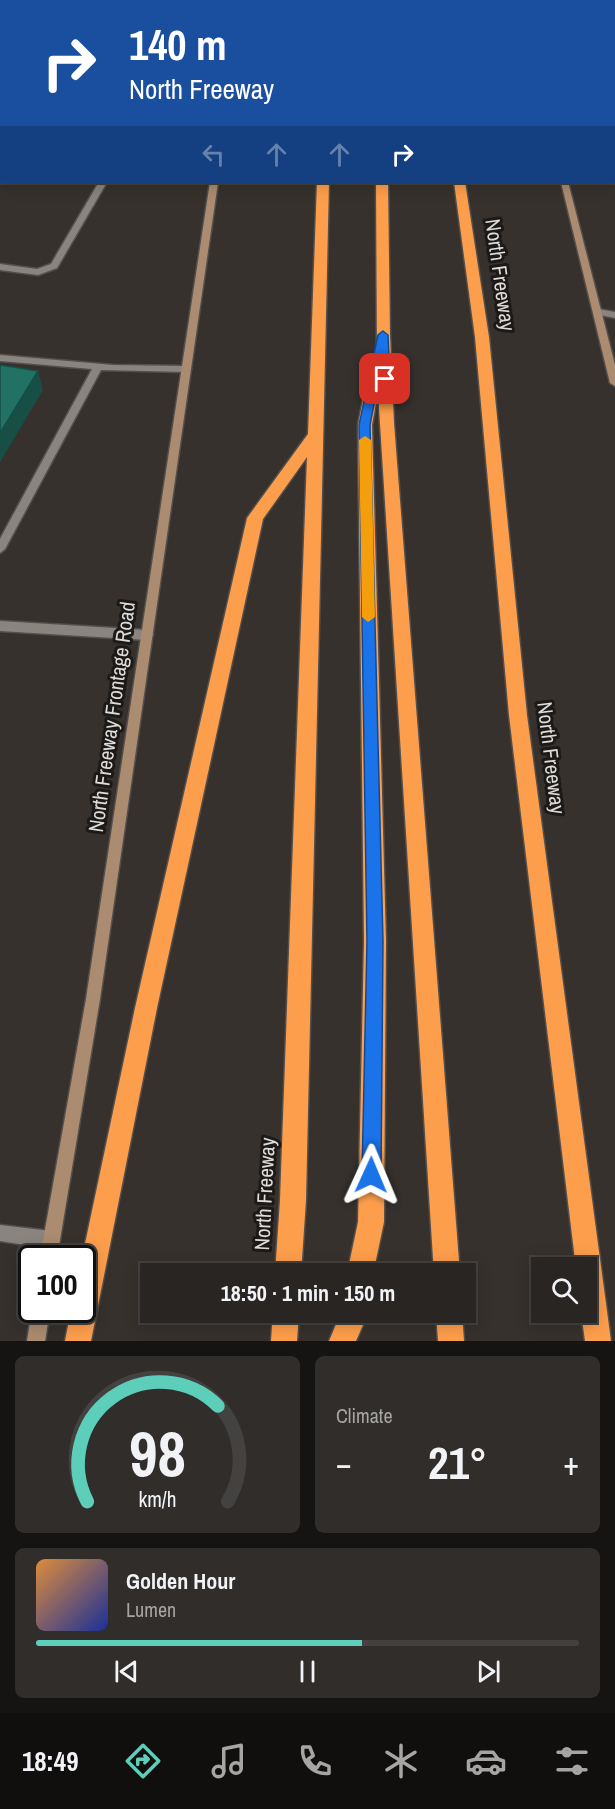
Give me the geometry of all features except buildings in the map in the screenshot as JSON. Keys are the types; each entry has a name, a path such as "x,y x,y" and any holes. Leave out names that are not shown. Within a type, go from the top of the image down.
{"highway":[{"name":"North Freeway","path":"289,1263 293,1200 323,183"},
{"path":"382,183 383,335 387,423 446,1263"},
{"name":"North Freeway","path":"459,183 482,337 518,715 598,1341"},
{"path":"362,1263 371,1222 375,941 365,425 383,335"},
{"path":"78,1341 146,1008 255,518 317,434"},
{"path":"284,1341 285,1323"},
{"path":"342,1341 350,1323"},
{"path":"450,1323 451,1341"}],"main road":[{"name":"North Freeway Frontage Road","path":"50,1245 93,999 214,183"},
{"path":"564,183 614,376"},
{"path":"36,1341 39,1323"}],"street":[{"path":"0,267 38,272 54,266 102,183"},
{"path":"598,312 615,315"},
{"path":"0,358 98,367 186,369"},
{"path":"0,549 98,367"},
{"path":"0,626 147,635"},
{"path":"0,1233 51,1240"}],"slow traffic":[{"path":"365,440 368,617"}],"route":[{"path":"371,1175 375,941 365,425 383,335 385,379"}]}
